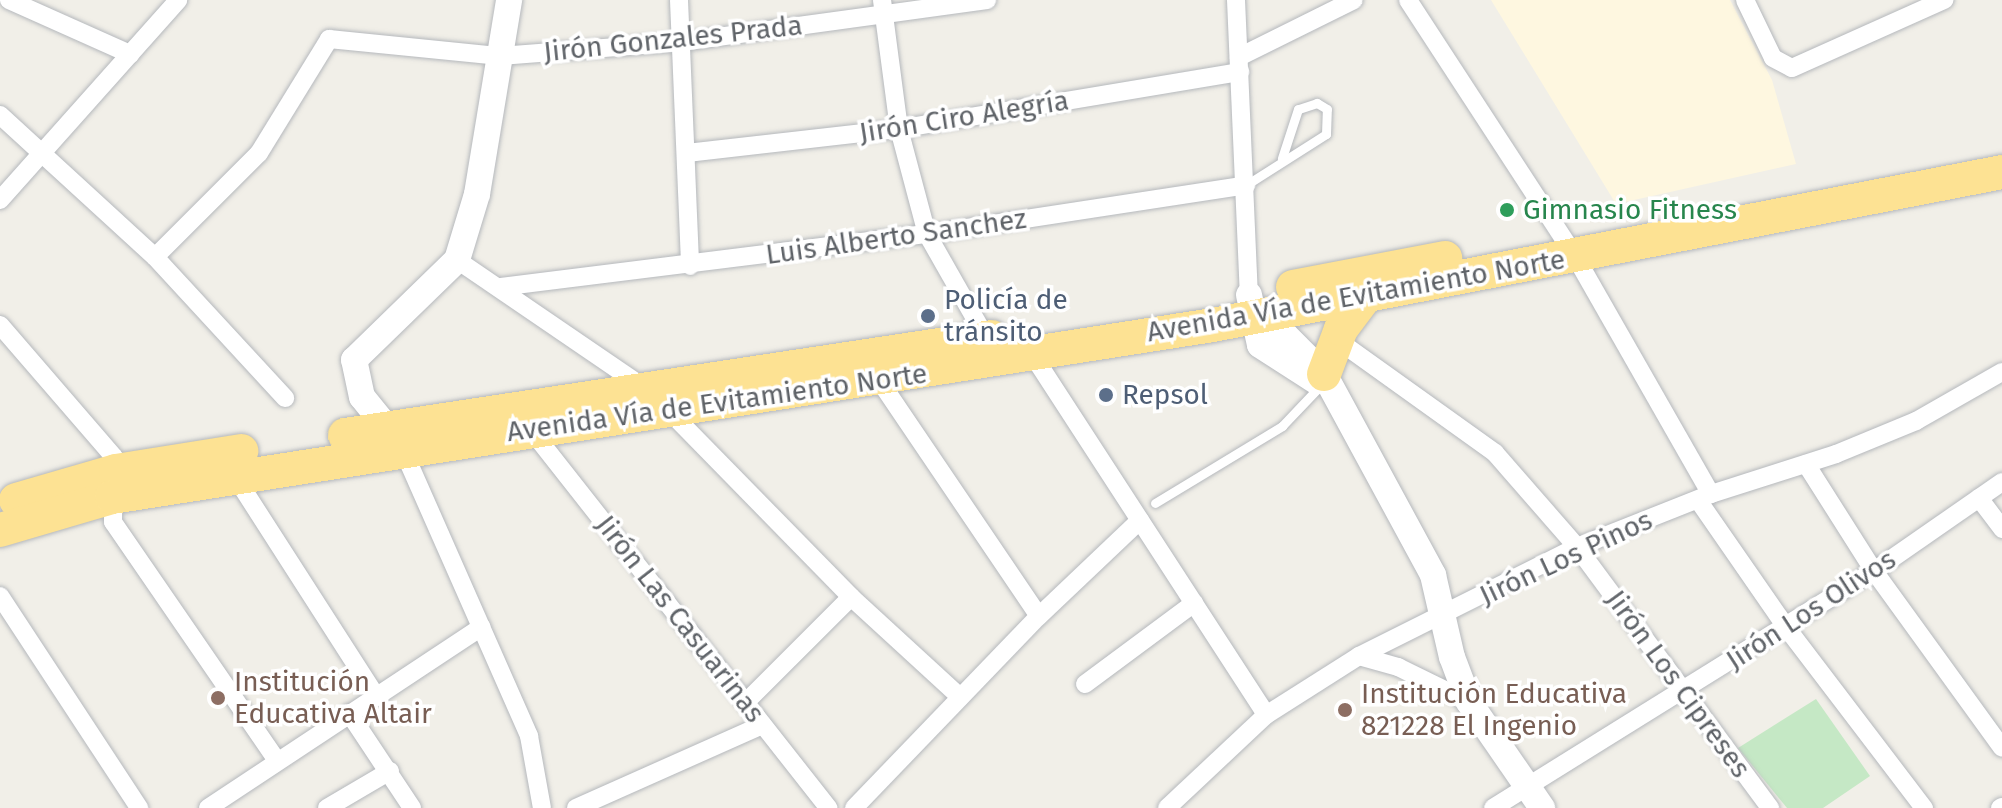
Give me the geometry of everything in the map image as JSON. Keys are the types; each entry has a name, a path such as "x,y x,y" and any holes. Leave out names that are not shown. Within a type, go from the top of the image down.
{"highway":[{"name":"Avenida Vía de Evitamiento Norte","path":"1568,246 2002,149"},
{"name":"Avenida Vía de Evitamiento Norte","path":"0,530 114,484 234,475 644,388 1012,342 1250,306 1568,246 2002,172"},
{"name":"Avenida Vía de Evitamiento Norte","path":"1250,306 1364,298 1480,263"},
{"path":"1327,384 1336,339 1364,298"},
{"name":"Avenida Vía de Evitamiento Norte","path":"0,505 396,439 531,430 879,380 1012,342"}],"street":[{"path":"0,200 178,0"},
{"path":"509,0 477,194 457,260 354,360 362,397 396,439 529,736 542,808"},
{"path":"679,0 690,266"},
{"name":"Jirón Gonzales Prada","path":"155,257 259,153 329,39 500,56 681,42 883,8 987,0"},
{"path":"1236,0 1250,306 1260,345 1327,384 1433,575 1445,614 1452,657 1469,702 1542,808"},
{"name":"Jirón Ciro Alegría","path":"687,153 899,129 1239,64 1354,0"},
{"path":"1408,0 1568,246 1704,497 1786,627 1924,808"},
{"path":"1745,0 1782,67 1792,68 1944,0"},
{"path":"15,1 130,54"},
{"path":"883,8 899,129 927,234 1012,342 1140,520 1266,715"},
{"path":"0,115 155,257 285,398"},
{"name":"Luis Alberto Sanchez","path":"500,287 690,266 927,234 1246,185"},
{"path":"457,260 644,388 851,597 960,697"},
{"path":"0,325 112,453 113,522 277,761"},
{"name":"Jirón Los Cipreses","path":"1336,339 1399,380 1495,453 1577,547 1770,808"},
{"name":"Jirón Los Pinos","path":"1167,808 1266,715 1359,656 1577,547 1704,497 1806,464 1916,421 2002,372"},
{"path":"879,380 1039,616"},
{"name":"Jirón Las Casuarinas","path":"531,430 747,701 762,725 828,808"},
{"path":"1806,464 1874,571 2002,748"},
{"path":"234,475 374,693"},
{"name":"Jirón Los Olivos","path":"1493,808 1874,571 2002,482"},
{"path":"1979,498 2002,529"},
{"path":"854,808 1039,616 1140,520"},
{"path":"0,596 139,808"},
{"path":"747,701 851,597"},
{"path":"1085,684 1194,603"},
{"path":"208,808 374,693 481,627"},
{"path":"1359,656 1398,667 1469,702"},
{"path":"349,713 412,808"},
{"path":"576,808 762,725"},
{"path":"327,808 390,771"}],"lane":[{"name":"Luis Alberto Sanchez","path":"1246,185 1282,158 1326,134 1327,109 1317,103 1298,109 1282,158"},
{"path":"1155,503 1282,426 1327,384"}],"shaded area":[{"path":"1491,0 1730,0 1772,80 1796,164 1616,204"}],"green space":[{"path":"1816,699 1870,776 1823,808 1787,808 1738,748"}],"place":[{"name":"Gimnasio Fitness","path":"1507,210"},
{"name":"Policía de tránsito","path":"928,316"},
{"name":"Repsol","path":"1106,395"},
{"name":"Institución Educativa Altair","path":"218,698"},
{"name":"Institución Educativa 821228 El Ingenio","path":"1345,710"}]}
